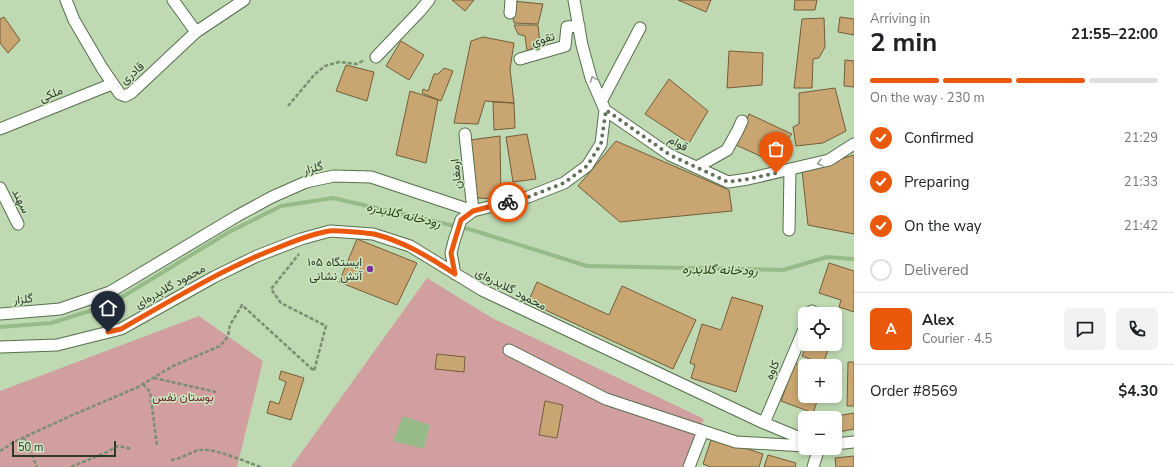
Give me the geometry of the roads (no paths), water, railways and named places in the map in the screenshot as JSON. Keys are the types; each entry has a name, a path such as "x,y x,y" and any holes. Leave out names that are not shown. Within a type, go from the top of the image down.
{"street":[{"name":"قادری","path":"66,0 74,20 112,84 120,94 125,96 131,93 196,32 244,0"},
{"path":"173,0 196,32"},
{"path":"376,57 429,0"},
{"path":"510,13 511,0"},
{"path":"574,0 582,45 592,78 604,105"},
{"name":"تقوي","path":"520,59 565,46 568,27 579,26"},
{"path":"455,274 451,253 461,220 473,211 528,197 564,183 587,166 601,144 604,105 640,28"},
{"name":"ملکی","path":"0,129 112,84"},
{"name":"قوام","path":"604,105 670,155 728,182 790,170 829,160 854,144"},
{"path":"697,167 726,150 742,121"},
{"name":"ارمغان","path":"465,134 473,211"},
{"path":"789,230 790,170"},
{"name":"گلزار","path":"0,314 60,309 110,292 237,216 272,197 306,182 334,176 371,177 473,211"},
{"name":"سهند","path":"0,188 18,224"},
{"name":"محمود گلابدره‌ای","path":"0,347 57,345 121,329 214,277 250,259 301,238 330,231 373,234 410,246 482,290 764,423 798,437"},
{"name":"کاوه","path":"764,423 798,343"},
{"path":"509,350 606,399 736,442 798,446"},
{"path":"689,467 703,431"},
{"path":"842,443 854,442"},
{"path":"812,467 816,455"}],"waterway":[{"name":"رودخانه گلابدره","path":"0,327 51,323 109,305 229,232 281,206 333,198 472,230 587,266 783,270 827,257 854,259"}],"place":[{"name":"ایستگاه ۱۰۵ آتش نشانی","path":"370,269"}],"park label":[{"name":"بوستان نفس","path":"183,397"}]}
